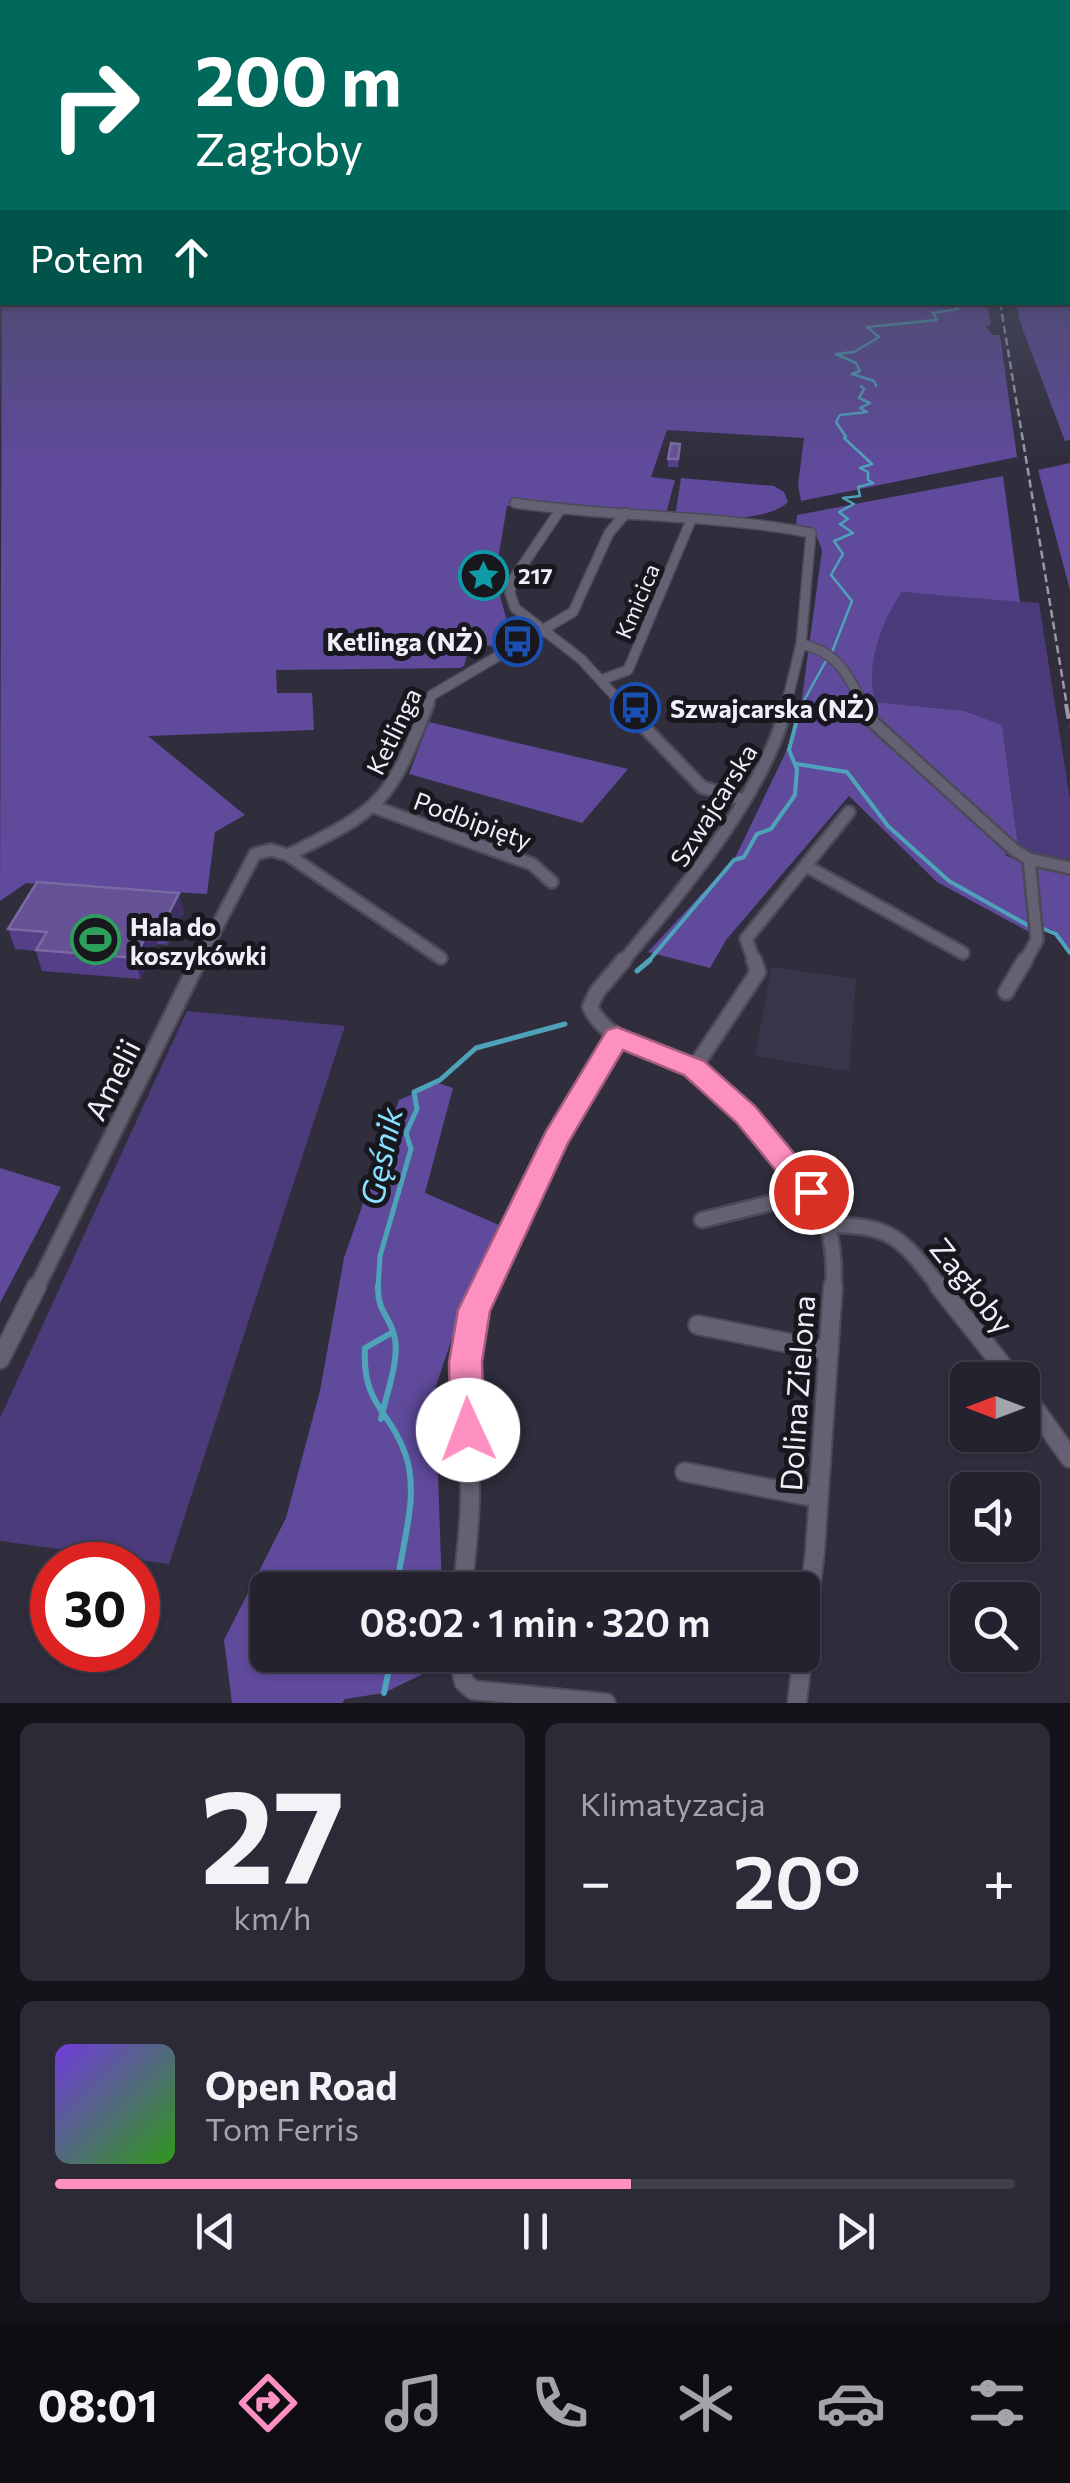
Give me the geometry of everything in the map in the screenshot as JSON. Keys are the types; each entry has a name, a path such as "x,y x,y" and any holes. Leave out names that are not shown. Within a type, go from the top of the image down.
{"street":[{"name":"Szwajcarska","path":"514,503 560,510 750,522 811,533 802,644 774,746 691,880 597,992 590,1007 595,1018 617,1037"},
{"path":"560,510 512,580 510,593 515,608 581,660 693,780 741,799"},
{"name":"Ketlinga","path":"288,856 354,823 374,807 400,773 432,694 542,631 580,603 609,533 626,513"},
{"name":"Kmicica","path":"601,680 628,670 690,520"},
{"path":"802,644 826,648 842,660 859,702 874,724 1013,850 1029,859 1070,868"},
{"name":"Podbipięty","path":"374,807 532,864 552,882"},
{"path":"464,1572 470,1498 465,1362 474,1310 547,1156 617,1037 694,1068 758,972 746,939 849,812"},
{"name":"Amelii","path":"0,1359 248,864 262,850 288,856"},
{"path":"288,856 441,958"},
{"path":"1006,992 1034,948 1037,929 1029,859"},
{"path":"806,866 963,954"},
{"name":"Dolina Zielona","path":"694,1068 746,1114 811,1192 828,1225 834,1260 818,1498 798,1703"},
{"path":"702,1220 811,1192"},
{"name":"Zagłoby","path":"828,1225 868,1225 904,1242 1000,1362"},
{"path":"698,1325 829,1350"},
{"path":"1040,1416 1070,1458"},
{"path":"685,1472 818,1498"},
{"path":"462,1672 464,1682 473,1690 606,1703"}],"shaded area":[{"path":"2,305 987,305 991,325 986,326 992,335 1000,335 1017,457 801,501 798,485 804,438 667,430 651,477 675,480 665,517 507,506 495,577 512,640 501,646 470,645 460,668 276,670 277,693 312,693 314,730 148,736 245,815 215,832 207,894 26,883 0,901"},
{"path":"1016,305 1070,305 1070,440 1065,441"},
{"path":"1070,463 1070,590 1038,470"},
{"path":"1003,476 1020,602 902,592 877,645 872,688 875,702 965,711 1002,725 1018,845 1005,855 1029,866 1070,875 1070,950 1051,929 1033,934 937,882 849,796 726,940 710,968 648,952 735,858 799,720 822,550 815,532 796,525 797,515"},
{"path":"681,478 774,486 784,492 788,502 778,509 750,516 675,516"},
{"path":"902,592 1039,603 1070,799 1070,864 1041,858 1018,845 1002,725 965,711 874,702 873,660 888,617"},
{"path":"429,722 628,769 582,823 409,774"},
{"path":"772,967 856,979 849,1071 755,1056"},
{"path":"187,1011 345,1026 169,1564 160,1563 160,1542 30,1542 30,1545 0,1541 0,1418"},
{"path":"438,1083 453,1088 425,1193 499,1225 459,1317 435,1389 441,1572 259,1572 286,1518 320,1391 344,1258 399,1100"},
{"path":"0,1168 61,1187 0,1303"},
{"path":"250,1589 250,1672 427,1672 384,1693 345,1699 342,1703 232,1703 224,1640"}],"building":[{"path":"671,443 680,444 678,459 668,459"},
{"name":"Hala do koszykówki","path":"37,882 179,893 163,925 152,924 135,958 36,950 47,932 8,929"}],"waterway":[{"name":"Gęśnik","path":"876,386 874,381 852,374 860,371 856,363 836,354 854,352 879,337 867,327 937,320 933,313 959,309 956,308"},
{"name":"Gęśnik","path":"846,437 836,422 840,415 867,412 860,408 870,403 859,398 864,389 861,386"},
{"name":"Gęśnik","path":"832,652 852,601 831,575 843,554 834,541 853,533 840,524 848,519 839,512 854,504 843,498 860,496 858,487 873,483 868,480 868,472 860,468 872,464 844,438"},
{"name":"Gęśnik","path":"801,706 828,657"},
{"name":"Gęśnik","path":"648,961 734,860 744,857 757,834 771,829 795,795 797,769 789,750 801,704"},
{"path":"797,764 847,772 888,826 949,881 1031,927"},
{"path":"1041,928 1056,934 1070,953"},
{"name":"Gęśnik","path":"637,971 648,961"},
{"name":"Gęśnik","path":"378,1287 380,1256 411,1149 406,1133 417,1109 414,1092 440,1080 476,1048 565,1024"},
{"name":"Gęśnik","path":"378,1287 396,1348 383,1412"},
{"name":"Gęśnik","path":"383,1412 368,1383 365,1348 393,1332"},
{"name":"Gęśnik","path":"381,1419 383,1412"},
{"name":"Gęśnik","path":"383,1412 400,1441 410,1472 410,1506 400,1572"},
{"name":"Gęśnik","path":"384,1693 388,1672"}],"railway":[{"path":"1000,305 1067,706"},
{"path":"1066,704 1070,727"}],"place":[{"name":"217","path":"483,575"},
{"name":"Ketlinga (NŻ)","path":"518,641"},
{"name":"Szwajcarska (NŻ)","path":"635,708"},
{"name":"Hala do koszykówki","path":"95,940"}],"route":[{"path":"468,1430 465,1362 474,1310 556,1139 617,1037 694,1068 746,1114 811,1192"}]}
